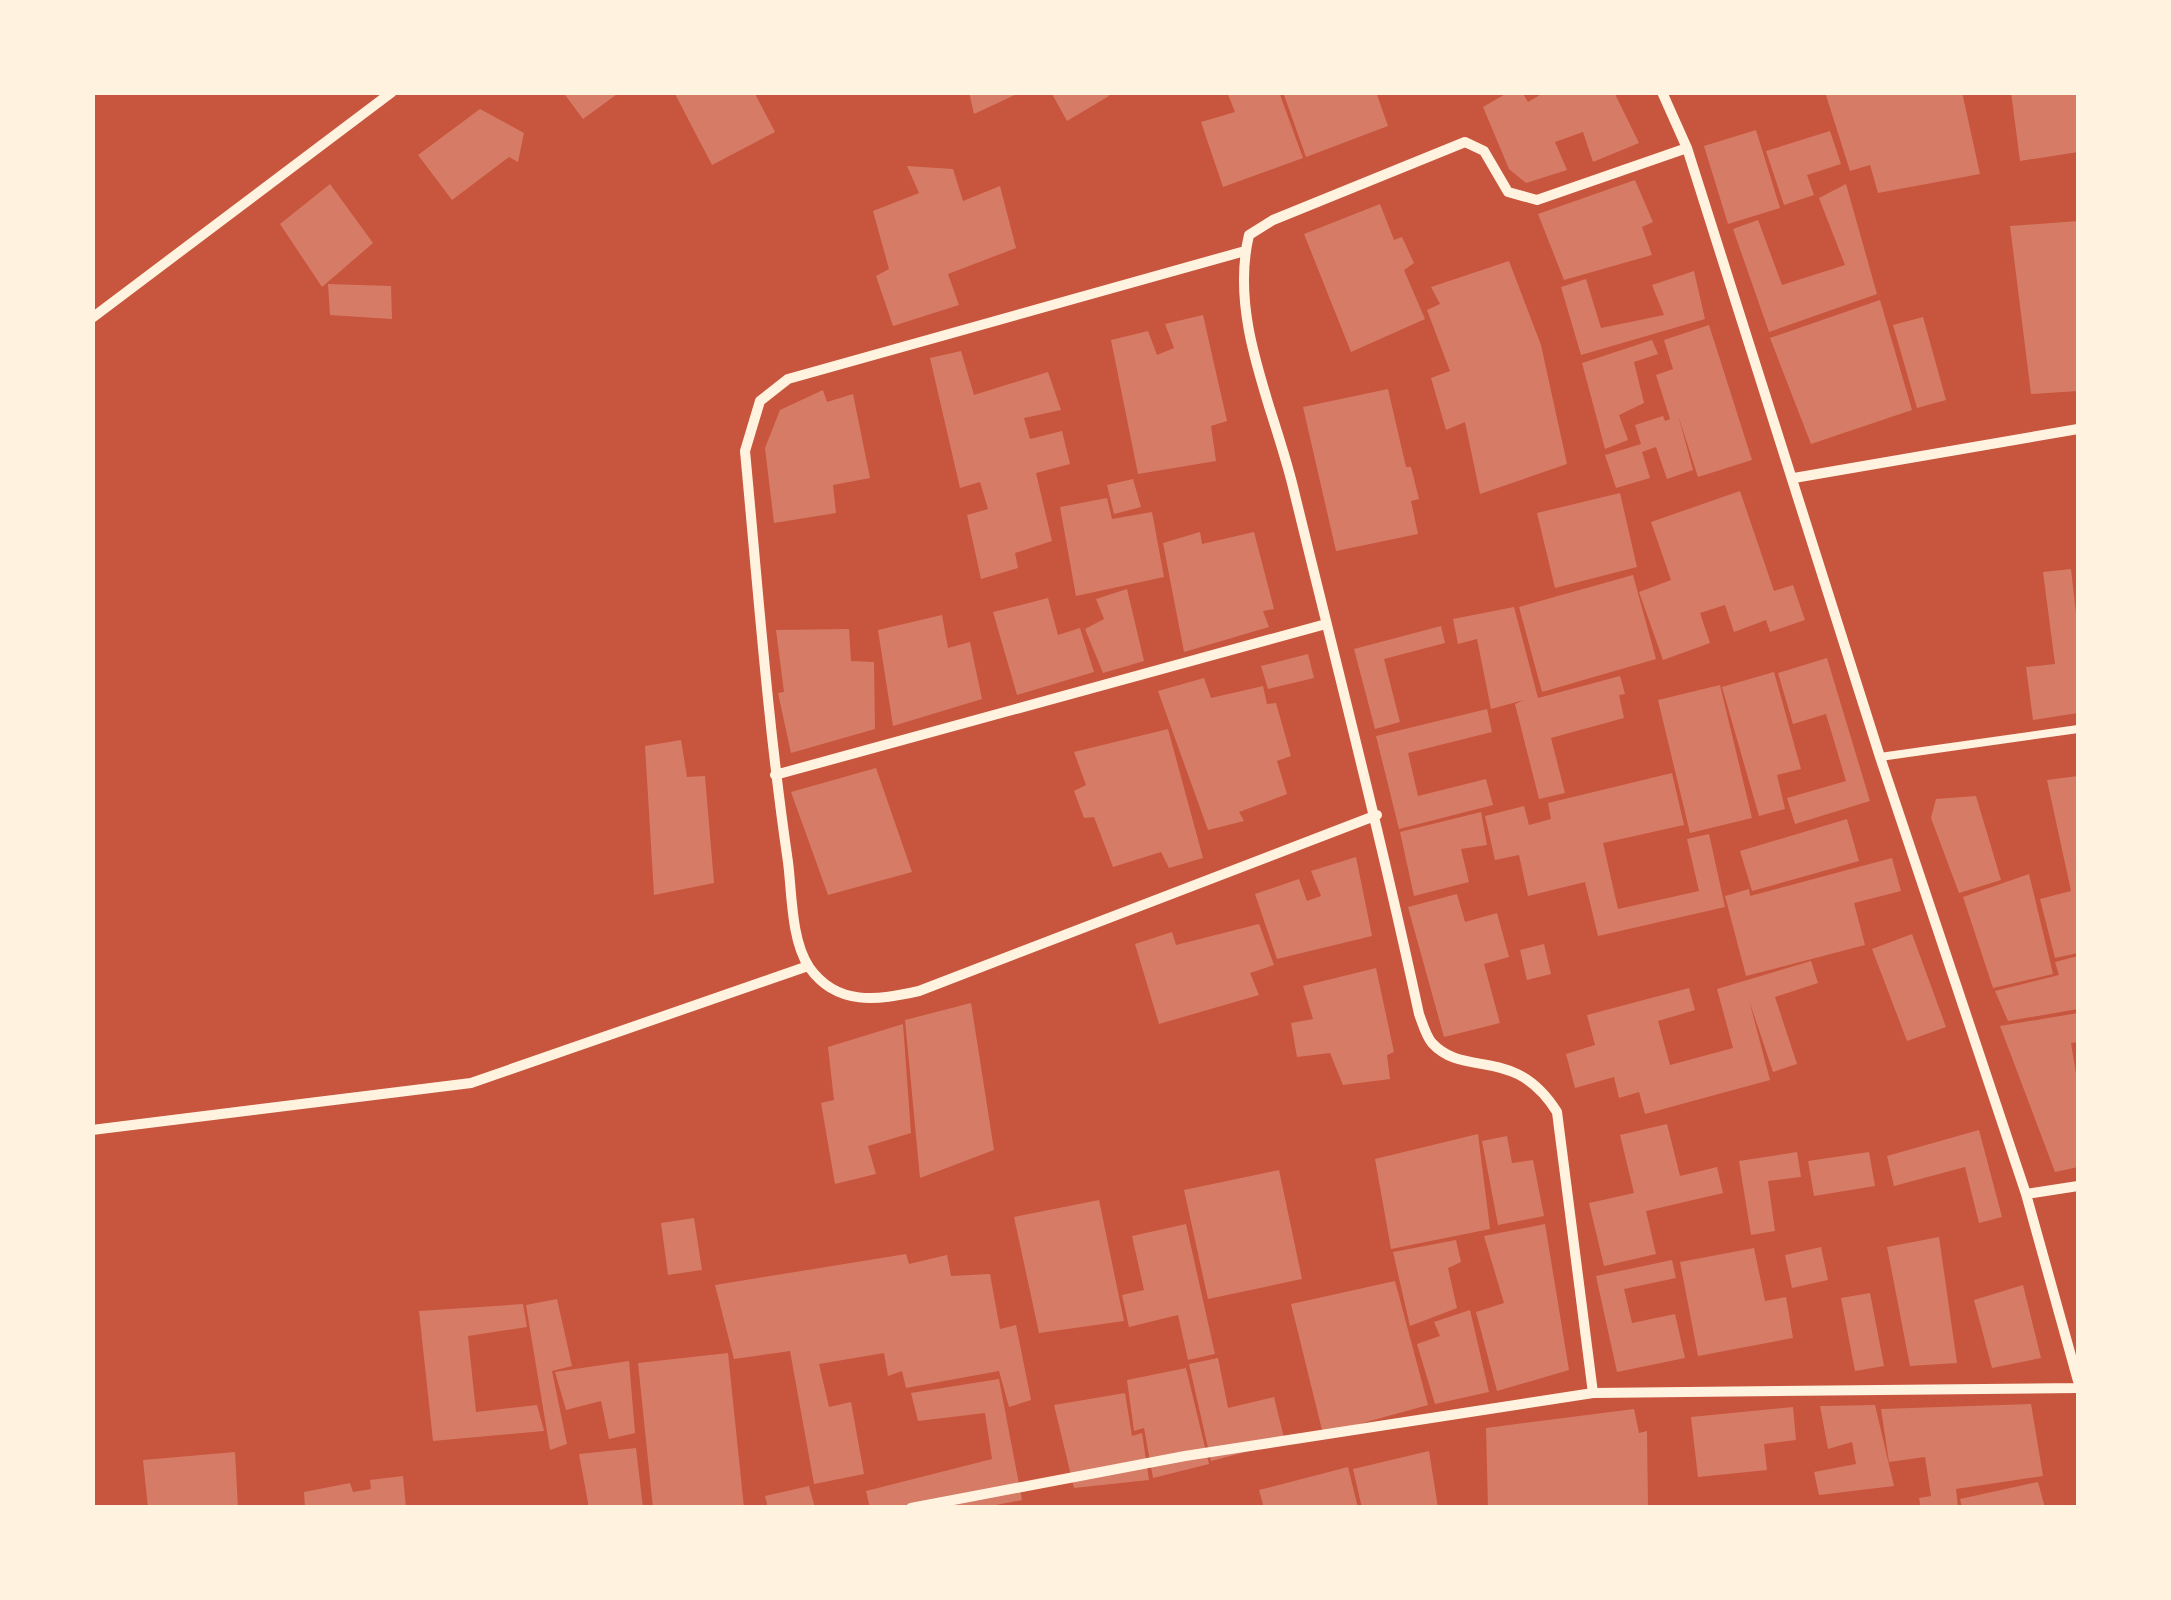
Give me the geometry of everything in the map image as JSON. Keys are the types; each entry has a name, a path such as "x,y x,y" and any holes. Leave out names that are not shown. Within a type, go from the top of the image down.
{"street":[{"path":"92,318 392,92"},
{"path":"910,1508 968,1504 1184,1456 1594,1393 2078,1385 2026,1194 1880,756 1688,148 1662,92"},
{"path":"1594,1393 1558,1112 1542,1088 1517,1070 1452,1055 1431,1042 1419,1014 1377,815 1286,460 1244,316 1241,266 1250,235 1273,220 1465,142 1484,151 1508,192 1537,200 1688,148"},
{"path":"1246,251 788,379 760,401 745,452 775,775 798,932 808,966 838,994 872,1002 919,991 1377,815"},
{"path":"1794,478 2078,429"},
{"path":"775,775 1326,624"},
{"path":"92,1130 471,1082 808,966"},
{"path":"2026,1194 2078,1186"}],"lane":[{"path":"1880,756 2078,729"}],"building":[{"path":"563,92 620,92 583,119"},
{"path":"674,92 754,92 775,132 712,165"},
{"path":"969,92 1021,92 974,114"},
{"path":"1051,92 1107,92 1109,96 1067,121"},
{"path":"1227,92 1279,92 1303,158 1223,187 1201,122 1235,112"},
{"path":"1283,92 1376,92 1388,126 1306,157"},
{"path":"1509,92 1522,92 1528,102 1545,92 1614,92 1639,143 1593,162 1583,132 1555,142 1567,170 1526,183 1509,169 1483,107"},
{"path":"1825,92 1962,92 1980,174 1878,193 1870,165 1850,171"},
{"path":"2011,92 2078,92 2078,152 2020,161"},
{"path":"480,109 524,133 518,162 509,157 452,200 418,155"},
{"path":"1756,130 1780,208 1728,224 1704,146"},
{"path":"1830,131 1841,164 1807,175 1814,195 1784,205 1766,151"},
{"path":"907,166 953,169 963,201 1000,186 1016,248 948,274 959,305 893,326 876,276 889,269 873,211 919,193"},
{"path":"1635,180 1653,222 1642,227 1652,255 1564,280 1538,214"},
{"path":"330,184 373,243 322,287 280,224"},
{"path":"1846,184 1877,294 1769,332 1733,229 1758,220 1782,285 1845,265 1819,198"},
{"path":"1380,204 1394,240 1402,237 1414,263 1404,270 1425,319 1351,352 1304,234"},
{"path":"2078,221 2078,391 2031,394 2010,226"},
{"path":"1509,261 1541,345 1567,464 1480,494 1465,422 1446,430 1431,378 1450,371 1427,310 1440,304 1431,287"},
{"path":"1694,271 1705,319 1581,355 1561,287 1586,279 1601,328 1664,315 1652,285"},
{"path":"328,284 391,286 392,319 330,315"},
{"path":"1880,300 1912,410 1811,444 1770,338"},
{"path":"1203,315 1227,421 1211,426 1216,461 1138,474 1111,340 1148,331 1157,355 1174,348 1165,324"},
{"path":"1923,317 1946,400 1917,408 1893,325"},
{"path":"1709,325 1752,460 1698,477 1678,415 1693,470 1667,479 1656,447 1642,452 1650,478 1616,488 1605,455 1641,444 1635,425 1663,416 1665,421 1670,419 1656,375 1673,369 1664,340"},
{"path":"1652,340 1658,354 1634,362 1644,403 1619,415 1628,440 1605,449 1582,363"},
{"path":"961,351 974,395 1048,372 1061,410 1024,418 1030,439 1062,431 1070,464 1036,473 1052,541 1015,553 1018,568 981,579 967,515 988,509 980,482 960,488 930,358"},
{"path":"1388,389 1406,467 1411,467 1419,499 1411,501 1418,534 1336,551 1303,407"},
{"path":"823,390 827,402 853,394 870,478 833,485 836,513 774,523 765,448 780,410"},
{"path":"1133,479 1141,507 1114,514 1107,485"},
{"path":"1740,491 1774,591 1793,585 1805,620 1770,632 1766,620 1734,632 1725,605 1700,613 1710,643 1663,660 1639,592 1671,580 1651,522"},
{"path":"1620,493 1637,567 1555,588 1537,513"},
{"path":"1107,498 1112,519 1152,512 1164,577 1076,596 1060,507"},
{"path":"1200,532 1202,544 1254,532 1274,609 1263,611 1269,627 1184,652 1163,543"},
{"path":"2071,569 2078,631 2078,713 2033,720 2026,667 2055,664 2043,572"},
{"path":"1633,575 1656,659 1542,692 1519,607"},
{"path":"1127,589 1144,661 1103,673 1085,629 1104,619 1096,599"},
{"path":"1048,598 1058,635 1080,628 1094,672 1017,695 993,612"},
{"path":"1514,607 1538,698 1620,676 1625,694 1619,695 1624,718 1551,738 1565,793 1539,799 1515,704 1524,700 1491,709 1477,639 1458,644 1453,619"},
{"path":"942,615 948,648 970,642 982,699 893,726 878,630"},
{"path":"1441,626 1445,643 1384,659 1400,722 1375,729 1354,649"},
{"path":"849,629 851,661 874,662 875,729 791,753 778,693 784,692 776,630"},
{"path":"1308,654 1314,678 1268,689 1261,666"},
{"path":"1827,658 1870,801 1795,824 1787,798 1846,781 1826,714 1793,724 1778,673"},
{"path":"1774,672 1801,769 1777,775 1785,809 1759,816 1722,687"},
{"path":"1204,678 1211,698 1263,686 1267,704 1276,703 1291,756 1277,761 1287,794 1239,812 1244,821 1208,830 1158,691"},
{"path":"1720,685 1752,818 1690,833 1658,700"},
{"path":"1487,709 1492,732 1408,753 1418,796 1486,779 1493,805 1399,829 1376,736"},
{"path":"1168,729 1203,858 1169,868 1161,852 1113,867 1094,817 1084,818 1074,791 1086,785 1074,752"},
{"path":"681,740 687,777 705,776 714,883 654,895 645,746"},
{"path":"876,768 912,872 828,895 791,792"},
{"path":"1672,773 1684,825 1603,843 1618,909 1699,891 1687,839 1709,834 1725,907 1598,936 1585,882 1528,896 1519,855 1495,860 1485,816 1524,806 1529,825 1551,819 1548,803"},
{"path":"2078,776 2078,953 2055,958 2040,899 2071,891 2047,780"},
{"path":"1976,796 2001,880 1959,893 1931,818 1936,799"},
{"path":"1481,812 1487,845 1461,849 1469,882 1414,896 1400,832"},
{"path":"1847,819 1859,861 1752,891 1740,851"},
{"path":"1356,857 1372,936 1277,959 1255,894 1299,879 1307,901 1321,896 1311,871"},
{"path":"1892,858 1901,891 1854,903 1865,945 1746,976 1725,896 1749,889 1750,896"},
{"path":"2029,874 2053,974 1993,988 1963,897"},
{"path":"1457,894 1465,922 1497,913 1509,957 1484,964 1500,1023 1444,1037 1408,907"},
{"path":"1259,924 1274,965 1250,973 1259,995 1159,1024 1135,944 1172,932 1176,945"},
{"path":"1912,934 1946,1027 1907,1041 1872,949"},
{"path":"1544,944 1551,974 1527,980 1520,950"},
{"path":"2078,956 2078,1009 2008,1021 1995,991 2059,975 2055,962"},
{"path":"1811,961 1818,983 1775,997 1797,1064 1773,1072 1749,1000 1770,1080 1645,1114 1639,1092 1619,1098 1614,1077 1575,1088 1566,1054 1595,1045 1587,1015 1689,988 1695,1010 1658,1021 1670,1065 1733,1048 1717,989"},
{"path":"1376,968 1394,1052 1387,1055 1390,1079 1343,1085 1330,1053 1297,1057 1291,1023 1313,1019 1303,986"},
{"path":"971,1003 994,1150 920,1178 905,1020"},
{"path":"2078,1013 2078,1042 2071,1043 2078,1086 2078,1167 2055,1172 2000,1026"},
{"path":"903,1024 911,1133 868,1146 876,1174 835,1184 821,1103 834,1100 828,1047"},
{"path":"1667,1124 1680,1176 1717,1167 1723,1193 1646,1211 1656,1254 1604,1266 1589,1203 1634,1193 1620,1135"},
{"path":"1979,1130 2002,1217 1979,1223 1965,1167 1894,1186 1887,1156"},
{"path":"1478,1134 1490,1229 1391,1249 1375,1159"},
{"path":"1507,1136 1512,1163 1533,1160 1544,1216 1498,1225 1482,1141"},
{"path":"1797,1152 1801,1177 1768,1181 1775,1231 1751,1235 1739,1161"},
{"path":"1869,1152 1875,1186 1814,1196 1808,1161"},
{"path":"1279,1170 1302,1279 1208,1299 1184,1190"},
{"path":"1099,1200 1124,1321 1039,1333 1014,1217"},
{"path":"694,1218 702,1270 668,1275 661,1223"},
{"path":"1186,1224 1215,1354 1188,1360 1178,1315 1129,1327 1122,1295 1144,1290 1132,1236"},
{"path":"1545,1224 1569,1370 1497,1391 1476,1312 1504,1303 1484,1236"},
{"path":"1939,1237 1957,1363 1910,1366 1887,1247"},
{"path":"1456,1240 1461,1262 1448,1268 1457,1308 1410,1326 1393,1252"},
{"path":"1821,1247 1828,1280 1792,1288 1785,1255"},
{"path":"1754,1248 1765,1301 1786,1297 1793,1338 1698,1356 1680,1262"},
{"path":"906,1254 909,1264 947,1255 951,1276 990,1274 1000,1329 1016,1325 1031,1400 1009,1407 999,1371 906,1388 902,1371 888,1376 884,1353 819,1364 829,1407 851,1402 864,1474 814,1484 790,1351 734,1359 715,1285"},
{"path":"1672,1260 1676,1278 1624,1289 1632,1323 1675,1314 1685,1358 1617,1372 1596,1276"},
{"path":"1395,1281 1428,1405 1323,1434 1291,1304"},
{"path":"2023,1285 2041,1358 1992,1368 1974,1300"},
{"path":"1870,1293 1884,1366 1855,1371 1841,1298"},
{"path":"557,1299 572,1366 552,1371 567,1444 550,1450 526,1305"},
{"path":"523,1304 527,1327 468,1336 476,1412 537,1405 544,1431 433,1441 419,1311"},
{"path":"1470,1310 1489,1392 1435,1404 1417,1344 1440,1336 1434,1322"},
{"path":"728,1353 744,1508 653,1508 638,1363"},
{"path":"1218,1358 1228,1408 1274,1397 1285,1442 1211,1461 1189,1364"},
{"path":"629,1361 635,1433 609,1439 601,1401 566,1410 555,1372"},
{"path":"1186,1368 1209,1464 1153,1478 1144,1428 1134,1431 1127,1380"},
{"path":"999,1379 1022,1500 980,1508 870,1508 866,1491 992,1459 985,1413 918,1421 911,1393"},
{"path":"1125,1393 1132,1436 1142,1433 1149,1480 1074,1488 1054,1405"},
{"path":"2031,1404 2043,1476 1956,1489 1958,1508 1921,1508 1919,1498 1931,1496 1925,1457 1889,1462 1881,1409"},
{"path":"1875,1405 1894,1486 1819,1495 1814,1472 1856,1464 1852,1442 1828,1449 1820,1406"},
{"path":"1793,1407 1796,1440 1764,1444 1767,1470 1698,1477 1691,1417"},
{"path":"1634,1409 1639,1433 1647,1431 1648,1508 1488,1508 1486,1428"},
{"path":"636,1448 643,1508 589,1508 579,1454"},
{"path":"1429,1451 1438,1508 1362,1508 1353,1469"},
{"path":"235,1452 238,1508 148,1508 143,1460"},
{"path":"1348,1467 1358,1508 1264,1508 1259,1490"},
{"path":"403,1476 406,1508 305,1508 304,1492 350,1483 353,1492 371,1489 370,1480"},
{"path":"2038,1482 2045,1508 1962,1508 1960,1499"},
{"path":"809,1486 815,1508 768,1508 765,1496"}]}
